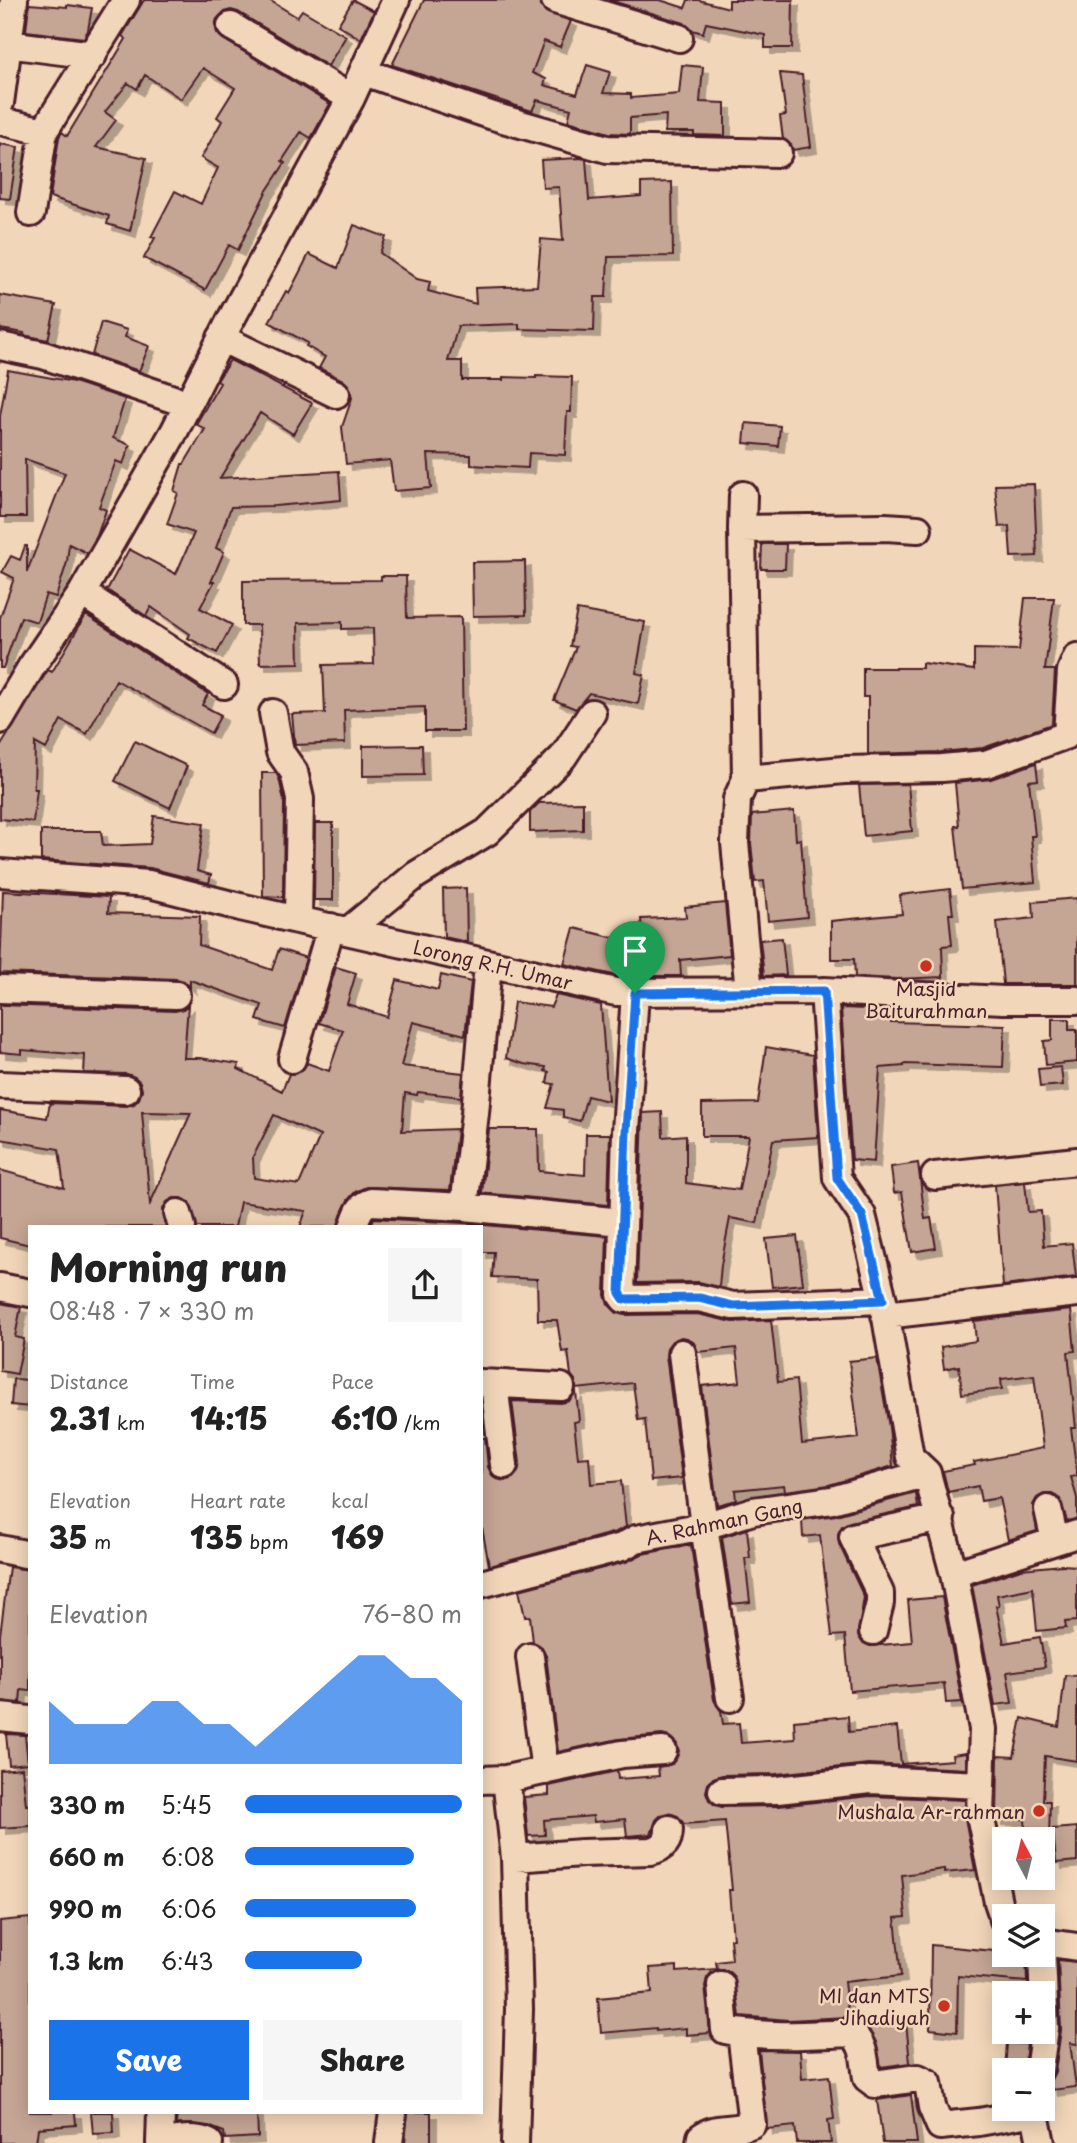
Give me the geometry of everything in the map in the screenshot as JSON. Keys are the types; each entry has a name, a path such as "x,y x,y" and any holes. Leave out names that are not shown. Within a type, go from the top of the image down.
{"street":[{"path":"0,103 14,0"},
{"path":"0,720 32,666 82,593 188,404 351,98 396,0"},
{"path":"555,0 679,38"},
{"path":"31,213 44,131 127,1"},
{"path":"231,26 351,98"},
{"path":"7,44 93,55"},
{"path":"364,72 493,116 607,149 778,153"},
{"path":"0,121 44,131"},
{"path":"221,338 336,394"},
{"path":"0,346 43,355 188,404"},
{"path":"744,495 742,529 746,779 737,799 735,843 749,992"},
{"path":"742,529 918,529"},
{"path":"82,593 224,685"},
{"path":"746,779 844,770 942,768 986,764 1053,740 1067,734 1070,671 1077,657"},
{"path":"273,713 280,752 293,772 300,799 298,919"},
{"path":"292,1059 339,929 416,875 487,832 563,757 593,713"},
{"name":"Lorong R.H. Umar","path":"0,873 149,884 616,992 824,991 1003,1000 1077,1000"},
{"path":"464,1207 488,964"},
{"path":"0,989 176,995"},
{"path":"824,991 837,1178 862,1215 884,1307 909,1457 927,1473 954,1574 983,1729 980,1815 999,1904"},
{"path":"635,993 620,1293 624,1299 699,1298 733,1306 884,1307 1077,1293"},
{"path":"0,1086 126,1090"},
{"path":"935,1177 1077,1161"},
{"path":"354,1225 360,1208 371,1202 464,1207 623,1222"},
{"path":"0,1287 28,1293"},
{"path":"682,1353 730,1698"},
{"path":"504,1465 488,1384 561,1387"},
{"name":"A. Rahman Gang","path":"483,1583 622,1547 636,1539 704,1525 753,1511 832,1500 927,1473"},
{"path":"954,1574 1066,1537 1048,1509"},
{"path":"873,1631 880,1592 853,1537 941,1518"},
{"path":"0,1549 28,1555"},
{"path":"530,1657 545,1771"},
{"path":"0,1717 28,1720"},
{"path":"515,2143 519,2009 514,1858 493,1780 622,1754 663,1751"},
{"path":"722,1791 777,1790 870,1780 981,1785"},
{"path":"514,1858 651,1851 666,1843 669,1829"},
{"path":"1055,1944 1077,1947"},
{"path":"1041,2058 1045,2028 1042,1967"},
{"path":"721,1985 725,2029 741,2033 807,2037 851,2033 859,2039 863,2047 867,2078 871,2082 875,2084 918,2078 928,2083 932,2108 940,2126 992,2119"},
{"path":"700,2143 701,2137 710,2131 752,2124 741,2033"},
{"path":"161,2114 160,2143 183,2139 209,2143"},
{"path":"389,2143 393,2114"},
{"path":"1036,2121 1041,2143"}],"building":[{"path":"144,0 269,0 297,17 302,10 346,36 328,66 238,12 224,12 217,19 217,33 223,39 330,104 311,138 301,132 282,161 285,163 266,192 238,250 229,245 205,290 144,258 155,238 151,237 175,191 201,204 218,168 201,158 222,121 217,117 235,88 203,68 181,99 145,75 137,89 128,83 105,112 116,120 96,147 146,158 130,231 107,224 109,216 50,197 59,137 62,132 67,136 126,39 122,36"},
{"path":"353,0 374,11 361,39 338,25"},
{"path":"424,0 540,0 544,11 571,21 560,47 544,41 532,73 546,79 544,85 577,94 587,65 610,72 603,93 631,94 631,98 679,94 682,65 703,67 700,102 725,103 725,136 665,132 666,115 630,118 630,134 609,133 568,121 571,109 537,100 532,111 392,65"},
{"path":"609,0 660,0 685,8 688,0 698,0 729,8 729,0 793,0 792,48 765,48 765,35 706,23 703,33 692,30 684,23"},
{"path":"29,4 92,8 84,38 26,31"},
{"path":"780,73 802,75 811,147 793,150 783,139 780,116 786,115"},
{"path":"0,144 18,147 10,199 0,198"},
{"path":"586,159 589,200 641,196 641,183 672,182 673,256 608,257 606,297 595,297 594,331 519,329 519,324 458,326 448,361 462,361 462,380 572,377 571,412 567,412 565,455 529,453 528,468 471,465 471,455 428,454 431,488 394,491 390,460 346,464 342,427 352,398 349,386 319,368 325,357 306,346 308,343 269,322 286,291 289,293 309,254 338,268 354,225 386,237 380,253 417,279 430,282 428,291 476,304 475,288 537,286 541,239 563,241 559,187 543,188 541,160"},
{"path":"0,295 56,305 48,340 0,329"},
{"path":"101,322 127,330 125,337 149,346 139,371 92,355"},
{"path":"230,360 312,403 293,434 260,413 220,478 339,471 341,500 231,507 216,548 224,552 211,582 214,582 200,608 232,625 217,653 188,638 190,634 151,607 146,616 107,590 129,549 176,574 194,533 167,524 178,493 174,491 182,464 205,429 196,424"},
{"path":"8,370 74,382 125,399 113,438 130,445 123,464 116,461 99,507 106,510 97,536 87,553 69,544 67,562 56,597 46,594 37,622 21,617 3,668 0,668 0,618 14,578 2,572 11,556 20,560 27,546 27,572 65,473 25,459 26,517 0,517 0,416"},
{"path":"746,423 780,426 778,446 744,443"},
{"path":"1034,484 1037,556 1011,557 1009,526 999,527 995,485"},
{"path":"762,544 786,544 785,569 761,569"},
{"path":"525,561 526,615 473,616 472,562"},
{"path":"381,576 406,576 407,618 461,617 463,731 425,731 425,707 344,710 345,743 295,745 292,714 325,713 323,665 374,664 373,628 342,629 342,622 298,623 299,663 260,664 259,625 243,625 243,581 381,580"},
{"path":"1025,598 1054,598 1045,670 1055,670 1052,724 983,748 868,754 868,697 863,697 863,668 922,668 922,663 974,670 974,649 1019,650"},
{"path":"577,610 645,622 636,673 644,675 638,704 589,693 576,709 554,700 576,647 570,646"},
{"path":"86,615 208,694 202,705 221,715 211,733 116,680 87,734 61,720 46,749 35,743 34,789 37,789 33,822 0,819 0,747 48,670 52,672"},
{"path":"135,741 187,766 170,808 115,781"},
{"path":"422,745 423,775 363,776 363,746"},
{"path":"1036,763 1038,780 1029,781 1035,836 1031,836 1035,882 962,889 955,826 959,826 955,783 991,779"},
{"path":"262,773 276,773 284,801 283,897 263,896"},
{"path":"908,784 912,831 864,836 859,785"},
{"path":"583,802 583,830 530,832 530,812 539,803"},
{"path":"794,811 796,840 801,839 807,917 768,921 764,881 755,882 751,843 752,815"},
{"path":"154,816 204,823 197,871 211,875 209,883 150,868 41,860 41,831 101,831 103,846 150,844"},
{"path":"315,823 333,823 333,900 314,900"},
{"path":"466,888 467,942 444,937 443,889"},
{"path":"950,889 953,914 949,914 952,945 942,946 943,977 855,977 854,959 831,959 831,921 902,914 900,895"},
{"path":"3,891 109,897 108,913 200,916 199,945 272,970 279,949 306,958 285,1028 257,1020 262,1005 190,980 190,987 177,979 0,973"},
{"path":"1077,898 1077,984 1003,984 997,922 1034,918 1033,902"},
{"path":"725,903 730,955 680,960 681,976 618,976 564,964 574,928 643,945 641,919 686,917 685,907"},
{"path":"782,938 786,975 764,976 760,940"},
{"path":"336,967 356,973 347,1004 387,1017 397,980 438,990 441,975 471,982 465,1035 413,1022 401,1066 463,1073 461,1097 405,1093 402,1131 457,1129 450,1190 366,1187 355,1192 348,1200 339,1225 301,1225 306,1211 240,1202 235,1225 196,1225 189,1202 174,1198 167,1202 163,1209 166,1225 28,1225 28,1245 0,1238 0,1170 64,1188 59,1149 0,1139 0,1110 47,1118 50,1103 126,1106 139,1099 142,1090 140,1082 127,1074 84,1073 85,1055 22,1050 22,1054 0,1052 0,1005 175,1011 188,1005 184,1058 239,1064 238,1069 282,1091 289,1074 302,1071 307,1063 329,1071 343,1030 319,1023","holes":["142,1112 191,1113 150,1204","274,1115 320,1136 299,1185 254,1178 253,1157"]},
{"path":"556,995 601,1005 608,1101 587,1096 580,1121 563,1117 563,1110 547,1108 554,1084 547,1083 549,1072 545,1071 546,1067 506,1058 514,1002 551,1007"},
{"path":"841,1008 866,1009 867,1017 890,1016 891,1022 1005,1025 1003,1067 904,1064 880,1068 874,1162 852,1160"},
{"path":"1052,1019 1069,1019 1069,1030 1077,1030 1077,1062 1046,1065 1044,1041 1052,1040"},
{"path":"766,1047 813,1055 818,1137 773,1140 757,1223 730,1218 719,1287 699,1282 637,1283 643,1113 662,1112 663,1137 686,1135 686,1183 739,1190 749,1136 702,1136 702,1104 758,1103"},
{"path":"1061,1067 1063,1085 1040,1087 1038,1069"},
{"path":"489,1129 538,1129 539,1171 585,1175 586,1134 610,1134 608,1205 482,1193"},
{"path":"918,1163 925,1219 931,1218 936,1248 912,1252 902,1192 894,1193 891,1167"},
{"path":"1025,1182 1028,1212 1041,1211 1044,1246 1072,1243 1076,1277 1003,1286 995,1185"},
{"path":"374,1218 463,1223 607,1236 605,1295 608,1304 617,1313 697,1314 733,1322 771,1320 778,1382 796,1380 802,1444 859,1438 849,1361 877,1358 893,1466 829,1485 785,1491 784,1485 735,1490 736,1500 717,1505 702,1386 740,1382 736,1348 698,1352 694,1343 681,1337 672,1341 666,1355 682,1478 651,1481 645,1419 638,1420 633,1383 576,1389 568,1351 562,1352 557,1320 538,1320 537,1279 492,1277 494,1252 483,1252 483,1225 371,1225"},
{"path":"797,1236 803,1284 772,1287 766,1239"},
{"path":"0,1303 21,1307 15,1337 24,1339 17,1374 0,1371"},
{"path":"1071,1310 1075,1351 1068,1352 1076,1428 1071,1428 1077,1476 1071,1477 1077,1498 1077,1519 1067,1521 1060,1499 1052,1494 1044,1494 1037,1498 1033,1505 1037,1531 1008,1540 999,1498 981,1501 978,1486 948,1492 943,1471 1043,1448 1034,1375 1001,1379 1002,1389 962,1394 959,1366 944,1369 941,1347 976,1341 974,1321"},
{"path":"13,1379 28,1380 28,1407 11,1405"},
{"path":"576,1392 579,1421 574,1422 578,1458 589,1457 591,1484 621,1481 626,1527 489,1566 483,1533 483,1438 492,1475 505,1481 513,1478 520,1463 512,1401 569,1401"},
{"path":"916,1493 918,1507 850,1522 842,1526 838,1534 839,1544 864,1597 858,1635 862,1642 870,1646 912,1642 908,1600 942,1597 962,1702 946,1703 944,1683 850,1691 845,1635 832,1636 820,1535 803,1537 802,1520 836,1515"},
{"path":"747,1529 750,1558 745,1558 750,1602 732,1604 722,1537"},
{"path":"691,1545 714,1700 721,1711 723,1724 739,1723 741,1743 795,1739 794,1721 848,1716 849,1732 897,1727 901,1764 953,1760 952,1755 966,1753 966,1769 868,1764 776,1774 722,1775 713,1778 708,1784 706,1792 709,1800 722,1807 779,1806 870,1796 965,1800 965,1818 975,1870 944,1873 944,1869 902,1875 906,1917 895,1918 901,1976 844,1982 848,2017 788,2020 740,2016 734,1977 728,1971 720,1969 711,1973 705,1986 710,2033 686,2035 686,2028 656,2031 656,2028 601,2033 598,1998 652,1993 650,1968 677,1966 677,1972 717,1969 716,1962 732,1960 729,1890 732,1890 725,1821 684,1824 678,1816 669,1813 656,1820 651,1834 627,1836 625,1819 594,1822 593,1816 544,1820 545,1835 528,1836 524,1797 549,1795 549,1786 617,1771 618,1779 659,1776 658,1767 672,1764 679,1751 676,1742 662,1735 619,1739 558,1752 546,1655 542,1647 533,1642 530,1616 525,1617 519,1590 626,1562 642,1554"},
{"path":"1077,1566 1077,1621 1065,1622 1066,1628 1037,1631 1033,1588 997,1595 999,1606 996,1606 1004,1643 1040,1637 1045,1667 1007,1672 1012,1703 995,1705 972,1585 1021,1569"},
{"path":"9,1567 28,1570 28,1691 21,1690 20,1703 0,1701 0,1635"},
{"path":"1065,1675 1077,1676 1077,1761 1045,1756 1043,1801 1050,1801 1049,1827 1025,1827 1025,1819 997,1819 998,1756 1014,1757 1022,1718 1059,1727"},
{"path":"6,1734 25,1735 28,1763 9,1765"},
{"path":"22,1768 28,1805 28,1826 0,1828 0,1770"},
{"path":"1077,1827 1077,1861 1056,1863 1055,1829"},
{"path":"28,1918 28,2114 75,2114 76,2125 38,2128 36,2143 0,2143 0,1921"},
{"name":"MI dan MTS Jihadiyah","path":"931,1945 992,1951 992,1967 1026,1967 1027,1981 958,1976 957,2032 930,2029"},
{"path":"1058,1960 1077,1962 1077,2044 1070,2043 1076,2087 1055,2090 1061,2030"},
{"path":"906,2022 910,2063 881,2067 876,2042 866,2025"},
{"path":"1007,2044 1027,2044 1025,2058 1006,2058"},
{"path":"759,2050 800,2051 802,2079 829,2076 834,2119 828,2120 831,2143 797,2143 795,2126 767,2129"},
{"path":"911,2095 917,2143 883,2143 877,2100"},
{"path":"91,2114 113,2114 114,2133 93,2134"},
{"path":"177,2114 257,2114 258,2137 225,2139 224,2132 208,2126 176,2124"},
{"path":"408,2114 431,2114 431,2143 405,2143"}],"place":[{"name":"Masjid Baiturahman","path":"926,966"},
{"name":"Mushala Ar-rahman","path":"1039,1811"},
{"name":"MI dan MTS Jihadiyah","path":"944,2006"}],"route":[{"path":"824,991 837,1178 862,1215 883,1300 733,1306 699,1298 622,1297 626,1131 635,993 824,991"}]}
